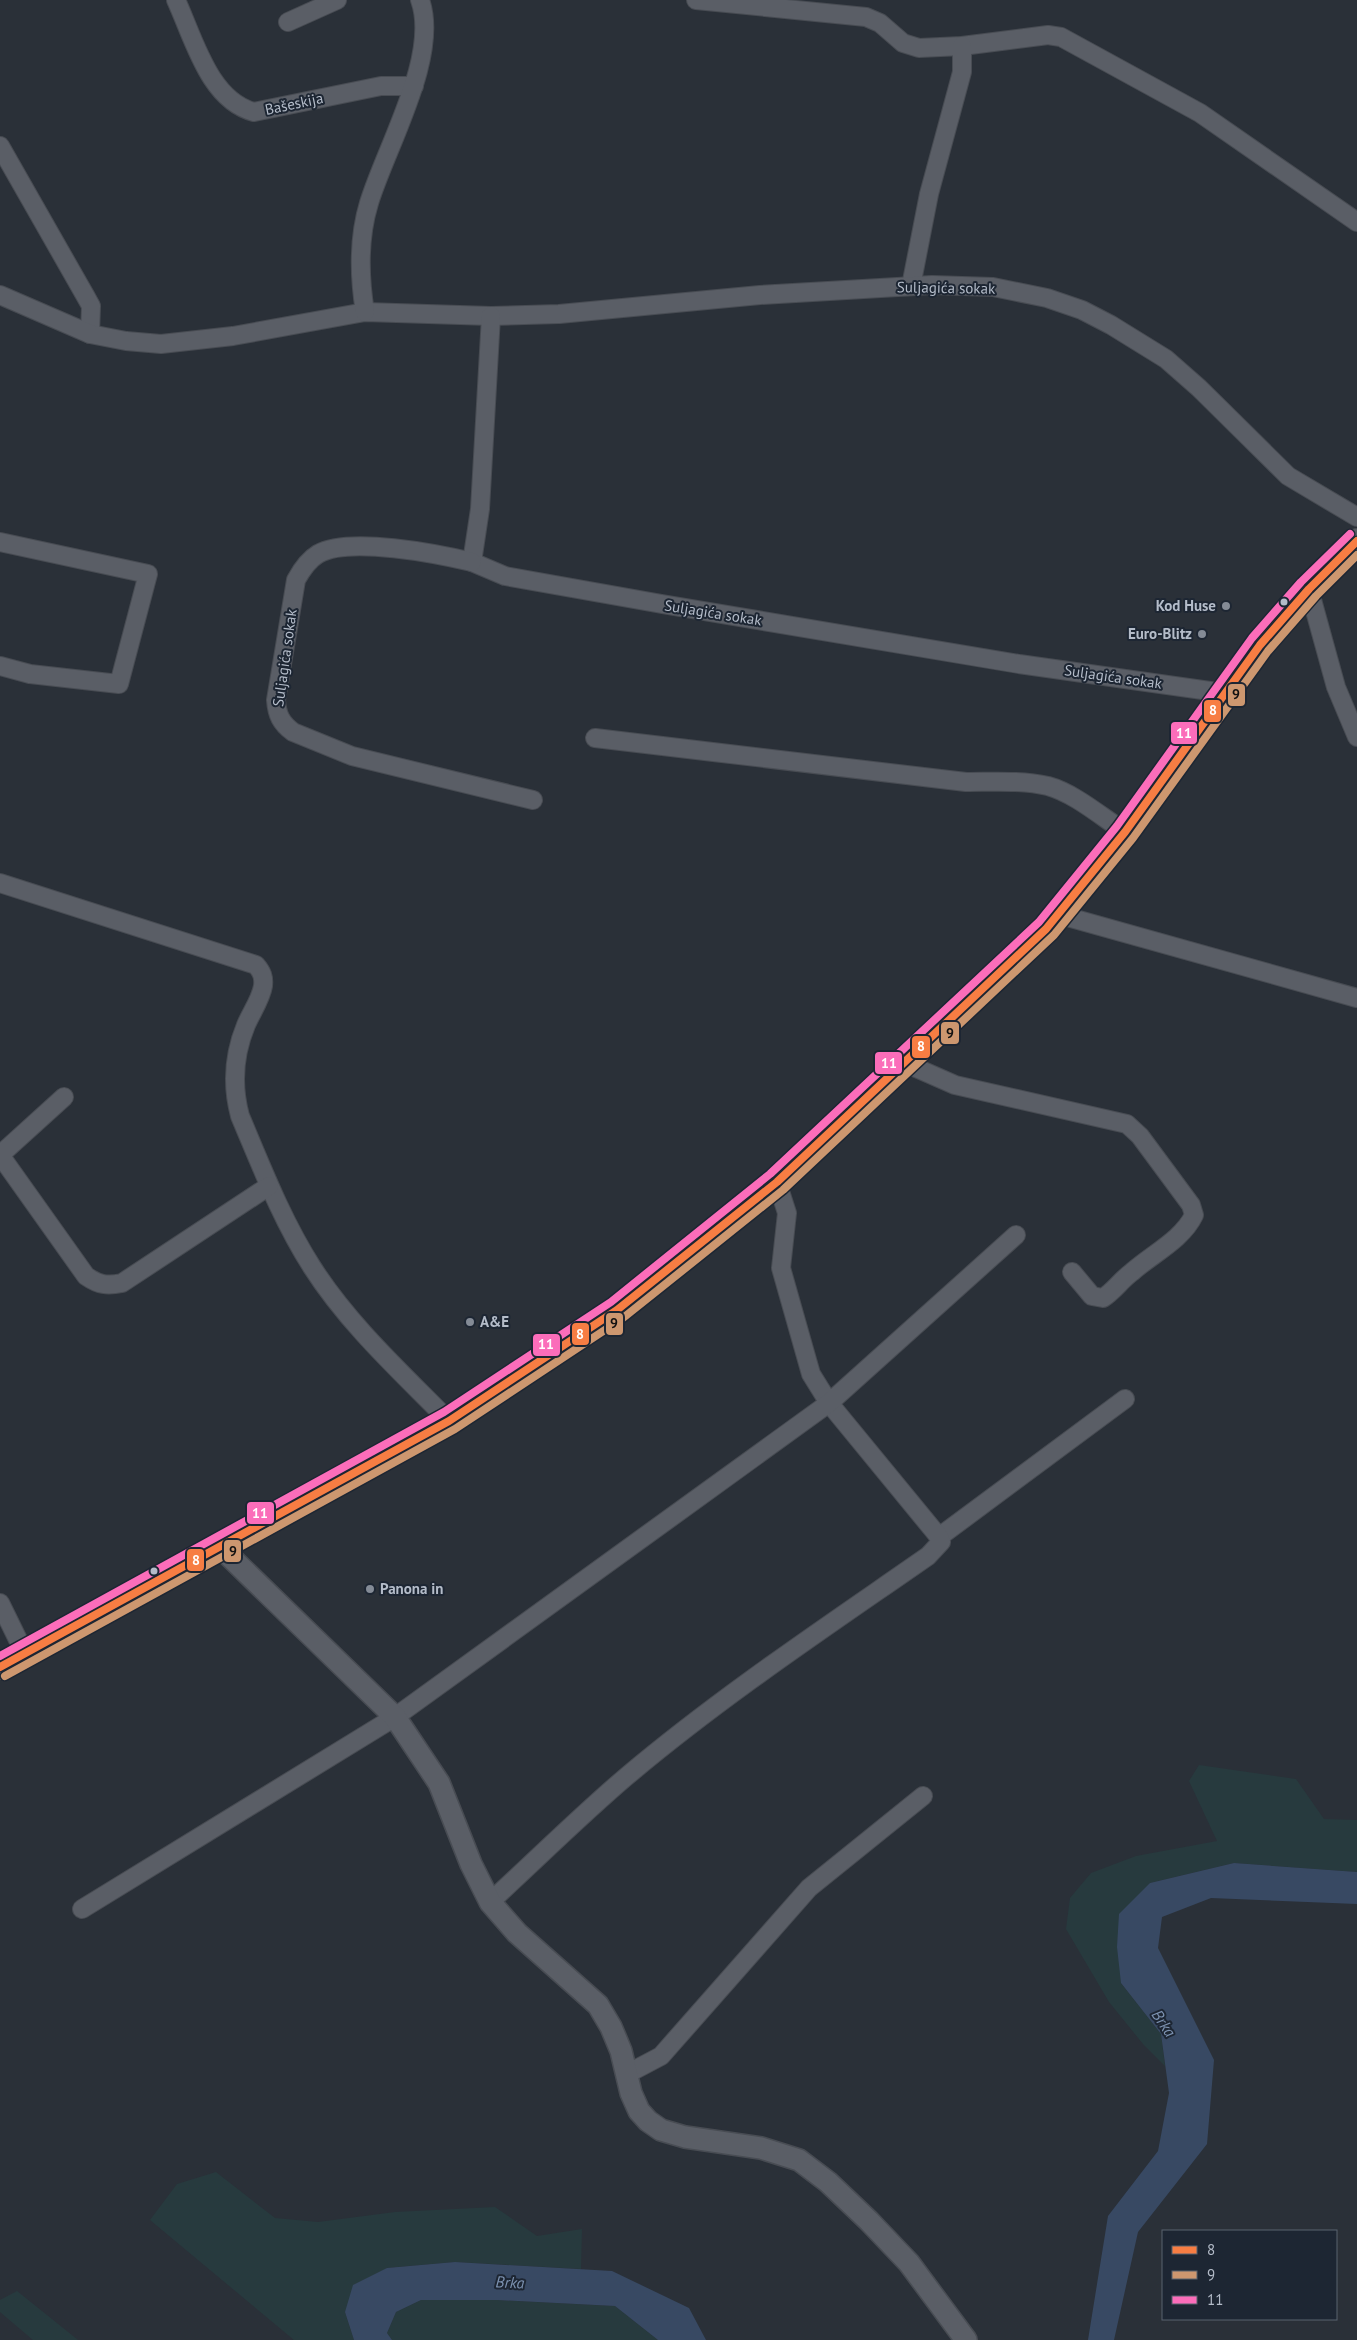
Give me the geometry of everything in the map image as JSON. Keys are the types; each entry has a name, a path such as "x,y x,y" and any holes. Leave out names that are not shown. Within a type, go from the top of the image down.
{"main road":[{"path":"0,1667 449,1422 617,1310 777,1182 1046,929 1124,832 1260,645 1309,589 1357,541"}],"street":[{"name":"Bašeskija","path":"176,0 210,76 225,95 242,109 254,112 381,86 414,86"},
{"path":"288,22 338,0"},
{"path":"365,312 360,280 361,242 366,214 391,141 414,86 426,30 425,14 420,0"},
{"path":"696,0 866,17 880,23 903,43 919,48 962,46 1048,35 1061,37 1200,113 1357,222"},
{"path":"911,286 929,194 960,80 962,46"},
{"path":"0,146 91,306 90,334"},
{"name":"Suljagića sokak","path":"0,295 90,334 126,341 161,344 233,336 365,312 491,316 559,314 760,294 911,286 993,287 1047,298 1082,310 1112,325 1166,359 1199,388 1288,476 1357,517"},
{"path":"472,562 480,509 491,316"},
{"path":"0,542 148,574 119,684 30,674 0,666"},
{"name":"Suljagića sokak","path":"533,800 352,756 292,732 284,725 277,712 276,700 296,580 304,565 319,553 344,546 443,555 472,562 505,576 662,604 1020,664 1224,693"},
{"path":"1309,589 1336,687 1357,737"},
{"path":"595,738 966,782 1011,782 1049,787 1083,804 1124,832"},
{"path":"0,883 256,965 263,975 263,988 245,1027 238,1053 235,1099 240,1116 269,1186 285,1221 313,1268 342,1306 449,1422"},
{"path":"1057,914 1357,998"},
{"path":"905,1063 955,1085 1127,1124 1140,1136 1191,1205 1194,1215 1188,1228 1130,1273 1113,1292 1103,1298 1092,1296 1072,1272"},
{"path":"64,1096 0,1155 86,1276 97,1284 109,1286 127,1280 269,1186"},
{"path":"490,1902 634,1771 708,1711 928,1556 941,1542 939,1537 829,1403 810,1374 781,1268 786,1213 777,1182"},
{"path":"82,1909 395,1717 829,1403 1016,1235"},
{"path":"939,1537 1125,1399"},
{"path":"220,1547 395,1717 439,1783 470,1864 490,1902 517,1933 598,2005 618,2043 631,2093 639,2111 648,2121 661,2130 685,2137 761,2148 799,2160 828,2182 909,2263 966,2340"},
{"path":"0,1603 24,1654"},
{"path":"627,2074 660,2056 809,1888 923,1796"}],"green space":[{"path":"1199,1765 1296,1779 1324,1819 1357,1820 1357,1872 1234,1863 1150,1883 1121,1983 1161,2034 1165,2066 1143,2044 1109,2002 1066,1929 1070,1898 1091,1873 1136,1856 1217,1841 1189,1781"},
{"path":"216,2172 275,2218 318,2222 395,2212 495,2207 537,2236 582,2229 581,2269 455,2262 387,2268 345,2312 354,2340 294,2340 150,2220 177,2184"},
{"path":"17,2291 78,2340 33,2340 0,2312 0,2300"},
{"path":"421,2300 497,2300 615,2306 658,2340 392,2340 387,2333 396,2312"}],"water":[{"name":"Brka","path":"1234,1863 1357,1872 1357,1904 1211,1898 1162,1917 1158,1948 1214,2060 1207,2144 1138,2232 1114,2340 1088,2340 1108,2216 1158,2151 1169,2093 1161,2034 1121,1983 1117,1947 1119,1914 1150,1883"},
{"name":"Brka","path":"455,2262 612,2271 689,2308 706,2340 658,2340 615,2306 497,2300 421,2300 396,2312 387,2333 392,2340 354,2340 345,2312 353,2285 387,2268"}],"transit line":[{"name":"11","path":"0,1656 444,1412 611,1302 770,1174 1039,922 1117,826 1252,638 1301,582 1350,534"},
{"name":"8","path":"0,1667 449,1421 617,1310 777,1182 1046,929 1125,832 1260,645 1309,589 1357,541"},
{"name":"9","path":"5,1676 455,1429 623,1318 783,1190 1054,935 1133,838 1268,651 1316,596 1357,555"}],"place":[{"name":"Kod Huse","path":"1226,606"},
{"name":"Euro-Blitz","path":"1202,634"},
{"name":"A&E","path":"470,1322"},
{"name":"Panona in","path":"370,1589"}]}
